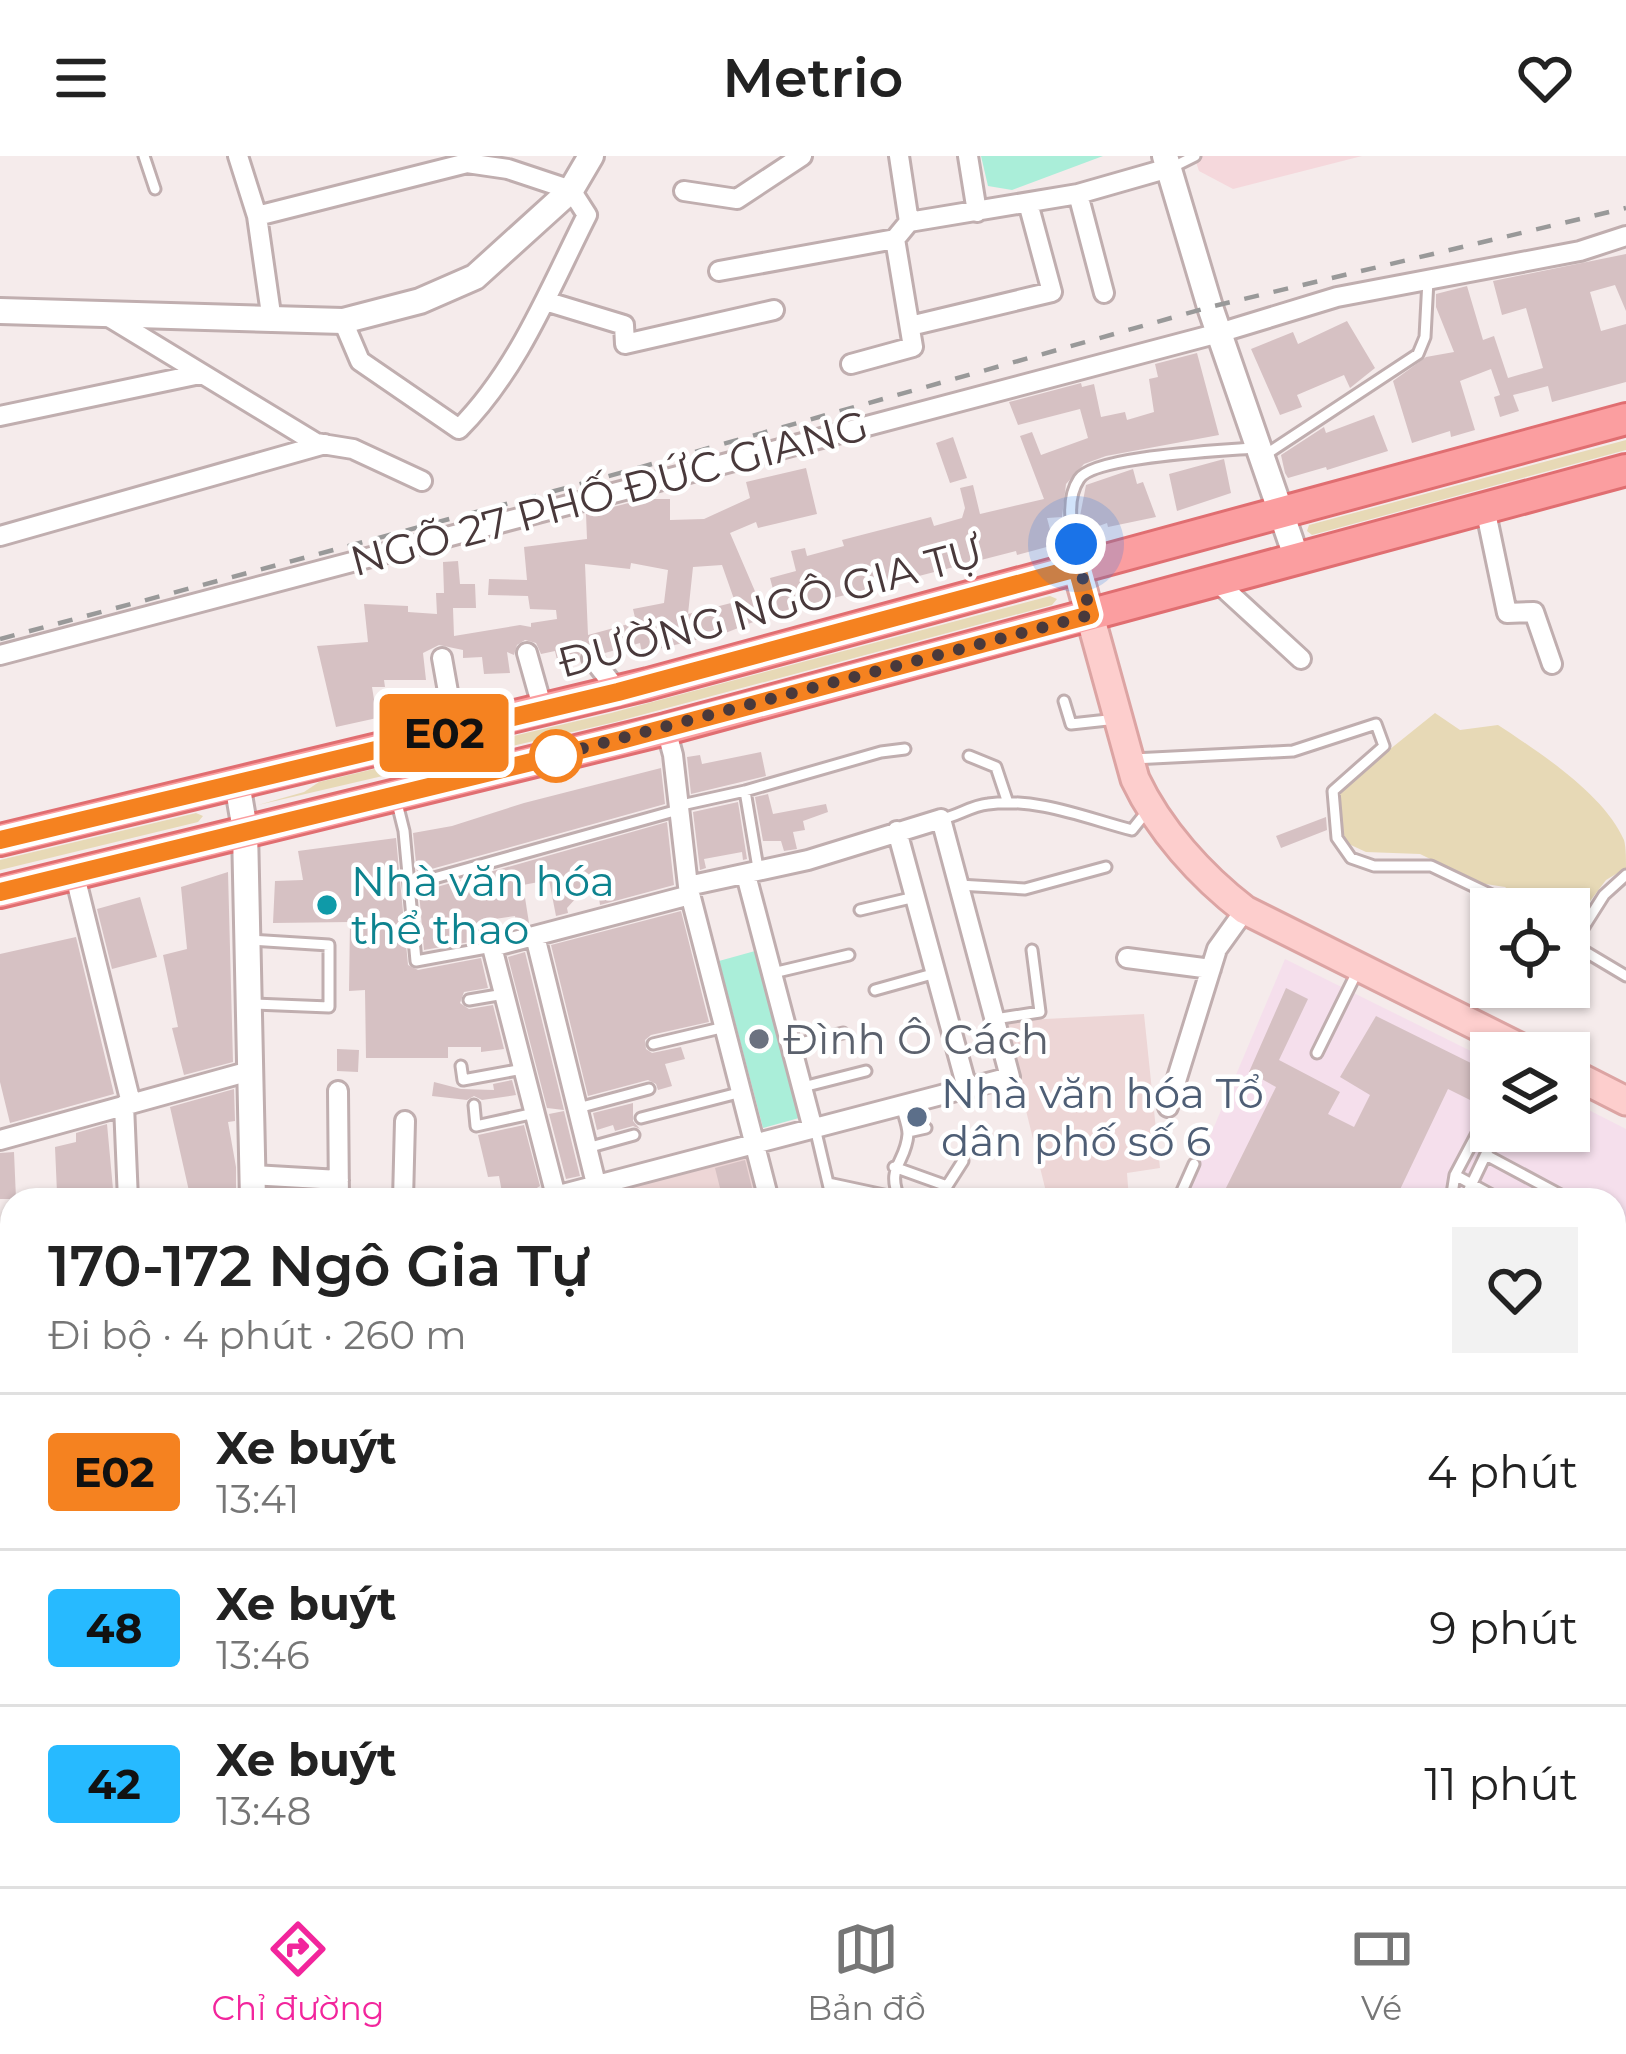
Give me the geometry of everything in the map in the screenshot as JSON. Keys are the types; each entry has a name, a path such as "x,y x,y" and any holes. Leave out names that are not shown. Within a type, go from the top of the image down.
{"main road":[{"name":"ĐƯỜNG NGÔ GIA TỰ","path":"0,840 618,692 1626,419"},
{"path":"0,892 666,729 1626,470"},
{"path":"1079,568 1128,759 1150,808 1210,879 1245,910 1488,1032"},
{"path":"1590,1083 1626,1101"}],"street":[{"path":"238,156 257,216 272,321"},
{"path":"0,311 343,321 420,301 475,277 571,190 591,156"},
{"path":"684,191 737,199 802,156"},
{"path":"899,156 908,223"},
{"path":"968,156 977,212"},
{"path":"718,271 895,239 908,223 1078,194 1167,162 1297,559"},
{"path":"257,216 467,163 508,169 571,190 587,215 545,301 487,401 459,429 360,361 343,321"},
{"path":"1078,194 1104,293"},
{"path":"910,326 1052,292 1028,203"},
{"name":"NGÕ 27 PHỐ ĐỨC GIANG","path":"0,655 1220,333 1337,297 1580,251 1626,236"},
{"path":"851,364 913,347 895,239"},
{"path":"545,301 624,325 625,344 774,310"},
{"path":"104,314 325,444 353,449 422,481"},
{"path":"0,416 200,374"},
{"path":"1,530 325,444"},
{"path":"1485,508 1507,613 1534,612 1552,664"},
{"path":"1216,581 1301,659"},
{"path":"527,652 543,710"},
{"path":"442,658 454,730"},
{"path":"592,658 618,692"},
{"path":"666,729 674,755 689,891 766,1188"},
{"path":"237,783 245,830 252,1188"},
{"path":"549,1188 535,1113 492,947 941,819 1010,1077 755,1144 614,1188"},
{"path":"898,831 967,1088"},
{"path":"74,872 128,1104 128,1188"},
{"path":"753,873 773,973 814,1128"},
{"path":"1168,1107 1217,949 1245,910"},
{"path":"535,936 597,1188"},
{"path":"1127,958 1211,970"},
{"path":"0,1140 250,1071"},
{"path":"338,1091 339,1188"},
{"path":"404,1188 405,1121"}],"lane":[{"path":"144,156 155,189"},
{"path":"1167,162 1195,156"},
{"path":"1079,568 1071,520 1082,474 1106,465 1263,451 1418,354 1425,337 1428,280"},
{"path":"1064,701 1071,724"},
{"path":"1054,728 1117,719"},
{"path":"1128,759 1293,751 1376,724 1384,746 1333,791 1335,828 1342,849 1351,858 1374,866 1431,866 1477,888"},
{"path":"409,885 905,749"},
{"path":"969,756 996,767 1008,803"},
{"path":"745,791 753,873"},
{"path":"395,794 404,831 416,961 492,947"},
{"path":"941,819 969,808 1008,803 1048,807 1132,830 1150,808"},
{"path":"959,885 1025,890 1106,867"},
{"path":"1590,915 1626,875"},
{"path":"860,910 915,897"},
{"path":"247,940 329,945 329,1006 248,1004"},
{"path":"995,1019 1040,1012 1032,950"},
{"path":"1590,954 1626,976"},
{"path":"773,973 849,955"},
{"path":"1317,1052 1360,967"},
{"path":"875,990 936,973"},
{"path":"470,1000 504,994"},
{"path":"652,1044 725,1027"},
{"path":"792,1045 843,1034"},
{"path":"461,1066 463,1080 523,1069"},
{"path":"803,1087 866,1071"},
{"path":"578,1108 649,1089"},
{"path":"641,1118 742,1092"},
{"path":"474,1105 476,1126 535,1113"},
{"path":"897,1188 894,1167 908,1132 901,1106"},
{"path":"814,1128 829,1188"},
{"path":"908,1132 926,1128"},
{"path":"587,1148 634,1135"},
{"path":"1452,1188 1470,1147"},
{"path":"1471,1188 1487,1152"},
{"path":"1486,1155 1548,1188"},
{"path":"894,1167 947,1186 963,1161"},
{"path":"1183,1188 1194,1164"},
{"path":"1455,1175 1480,1188"},
{"path":"828,1183 850,1188"}],"shaded area":[{"path":"981,156 1103,156 1012,190 988,186"},
{"path":"1194,156 1362,156 1233,189 1199,171"},
{"path":"1626,440 1626,450 1312,535 1307,531 1309,525"},
{"path":"1050,596 1057,599 1052,605 615,722 258,805 304,792 319,782 611,713"},
{"path":"1435,713 1460,730 1498,725 1569,775 1602,806 1624,840 1626,868 1606,880 1590,901 1590,888 1506,888 1479,883 1420,854 1366,852 1340,840 1338,791"},
{"path":"196,813 203,816 198,822 0,870 0,860"},
{"path":"755,951 799,1118 763,1128 719,961"},
{"path":"1285,959 1470,1051 1470,1152 1590,1152 1590,1111 1626,1129 1626,1188 1188,1188"},
{"path":"1144,1014 1160,1168 1127,1173 1128,1188 1045,1188 1004,1021"},
{"path":"745,1152 755,1188 605,1188"}],"building":[{"path":"1626,254 1626,311 1615,285 1590,292 1601,331 1626,324 1626,382 1552,402 1548,386 1513,395 1519,411 1500,417 1494,397 1500,395 1491,369 1460,381 1475,430 1451,437 1450,431 1412,443 1393,381 1426,357 1454,352 1436,307 1436,294 1467,286 1483,340 1494,336 1508,378 1543,368 1526,308 1502,315 1493,281"},
{"path":"1347,321 1375,368 1350,388 1344,375 1297,395 1302,407 1280,415 1251,349 1293,332 1298,344"},
{"path":"1197,353 1219,435 1084,464 1066,484 1062,517 1047,518 1054,545 779,612 770,578 796,571 791,551 805,548 807,556 844,546 842,540 931,517 934,526 962,518 965,508 960,488 973,485 980,514 1044,499 1020,436 1032,432 1041,455 1088,438 1080,409 1018,425 1009,402 1081,383 1082,387 1094,384 1101,417 1125,412 1127,420 1154,412 1149,379 1158,377 1155,364"},
{"path":"1374,415 1388,451 1288,478 1281,455 1324,427 1326,433"},
{"path":"953,437 967,478 950,483 936,443"},
{"path":"1224,459 1231,493 1177,511 1169,474"},
{"path":"806,468 817,514 758,528 756,522 730,533 766,617 728,632 642,653 640,643 605,653 589,645 580,652 579,660 558,664 555,651 541,654 536,643 525,640 514,655 507,652 510,673 484,674 482,657 463,658 463,650 439,645 423,653 426,680 384,680 385,687 372,687 377,718 336,727 317,646 368,642 364,604 408,606 408,612 437,614 436,593 444,593 443,562 458,561 460,584 475,584 476,608 453,608 454,636 531,627 531,623 557,619 556,610 530,609 528,596 488,595 489,579 527,580 524,547 587,539 586,514 644,499 670,499 670,520 704,519 750,498 746,482","holes":["631,563 668,570 664,603 633,609 636,622 588,635 585,564 630,569","722,565 735,602 688,614 693,567"]},
{"path":"1133,469 1156,517 1088,530 1080,516 1086,485"},
{"path":"761,752 766,776 691,794 687,757 700,755 702,764"},
{"path":"661,768 665,804 417,873 413,833"},
{"path":"768,794 773,814 826,804 828,812 803,821 805,830 793,832 797,849 784,851 781,841 763,841 755,797"},
{"path":"738,802 747,859 743,860 742,852 704,859 706,868 700,870 693,812"},
{"path":"1326,817 1327,830 1281,848 1276,836"},
{"path":"667,822 674,885 600,905 596,876 567,908 568,913 556,916 549,880 523,885 529,923 517,926 515,916 488,920 482,923 481,940 424,950 419,892"},
{"path":"396,838 408,965 418,970 481,958 488,988 464,992 460,1003 469,1009 493,1005 504,1049 481,1052 481,1047 448,1047 448,1058 366,1058 365,990 349,991 350,922 273,923 275,881 303,880 298,851"},
{"path":"228,872 233,1062 184,1075 172,1028 178,1027 163,955 187,949 181,887"},
{"path":"140,897 157,957 112,969 97,909"},
{"path":"681,911 709,1022 645,1040 652,1053 681,1047 685,1059 665,1064 672,1086 658,1090 648,1080 588,1096 551,945"},
{"path":"76,937 114,1094 10,1123 0,1082 0,954"},
{"path":"525,952 564,1110 547,1108 508,957"},
{"path":"1286,988 1308,999 1279,1060 1340,1092 1328,1114 1354,1127 1370,1095 1340,1077 1376,1016 1470,1063 1470,1100 1448,1089 1401,1188 1226,1188 1276,1087 1249,1072"},
{"path":"337,1049 359,1050 358,1072 337,1071"},
{"path":"512,1080 516,1095 482,1100 432,1096 434,1082 494,1090 493,1084"},
{"path":"234,1089 235,1121 228,1122 236,1188 188,1188 170,1107"},
{"path":"633,1103 633,1121 640,1129 615,1131 613,1125 597,1130 593,1113"},
{"path":"564,1111 580,1176 566,1179 549,1114"},
{"path":"107,1124 113,1188 57,1188 55,1147 76,1142 76,1133"},
{"path":"524,1125 540,1186 501,1188 499,1176 488,1177 478,1135"},
{"path":"14,1152 16,1188 0,1188 0,1153"},
{"path":"745,1160 752,1188 720,1188 715,1168"}],"railway":[{"path":"0,639 588,482 1210,307 1626,208"}],"bus line":[{"name":"E02","path":"0,840 618,692 1077,568 1090,615 621,740 0,892"}],"place":[{"name":"Nhà văn hóa thể thao","path":"327,905"},
{"name":"Đình Ô Cách","path":"759,1039"},
{"name":"Nhà văn hóa Tổ dân phố số 6","path":"917,1117"}],"route":[{"path":"556,756 538,760 1090,615 1077,568 1076,544"}]}
